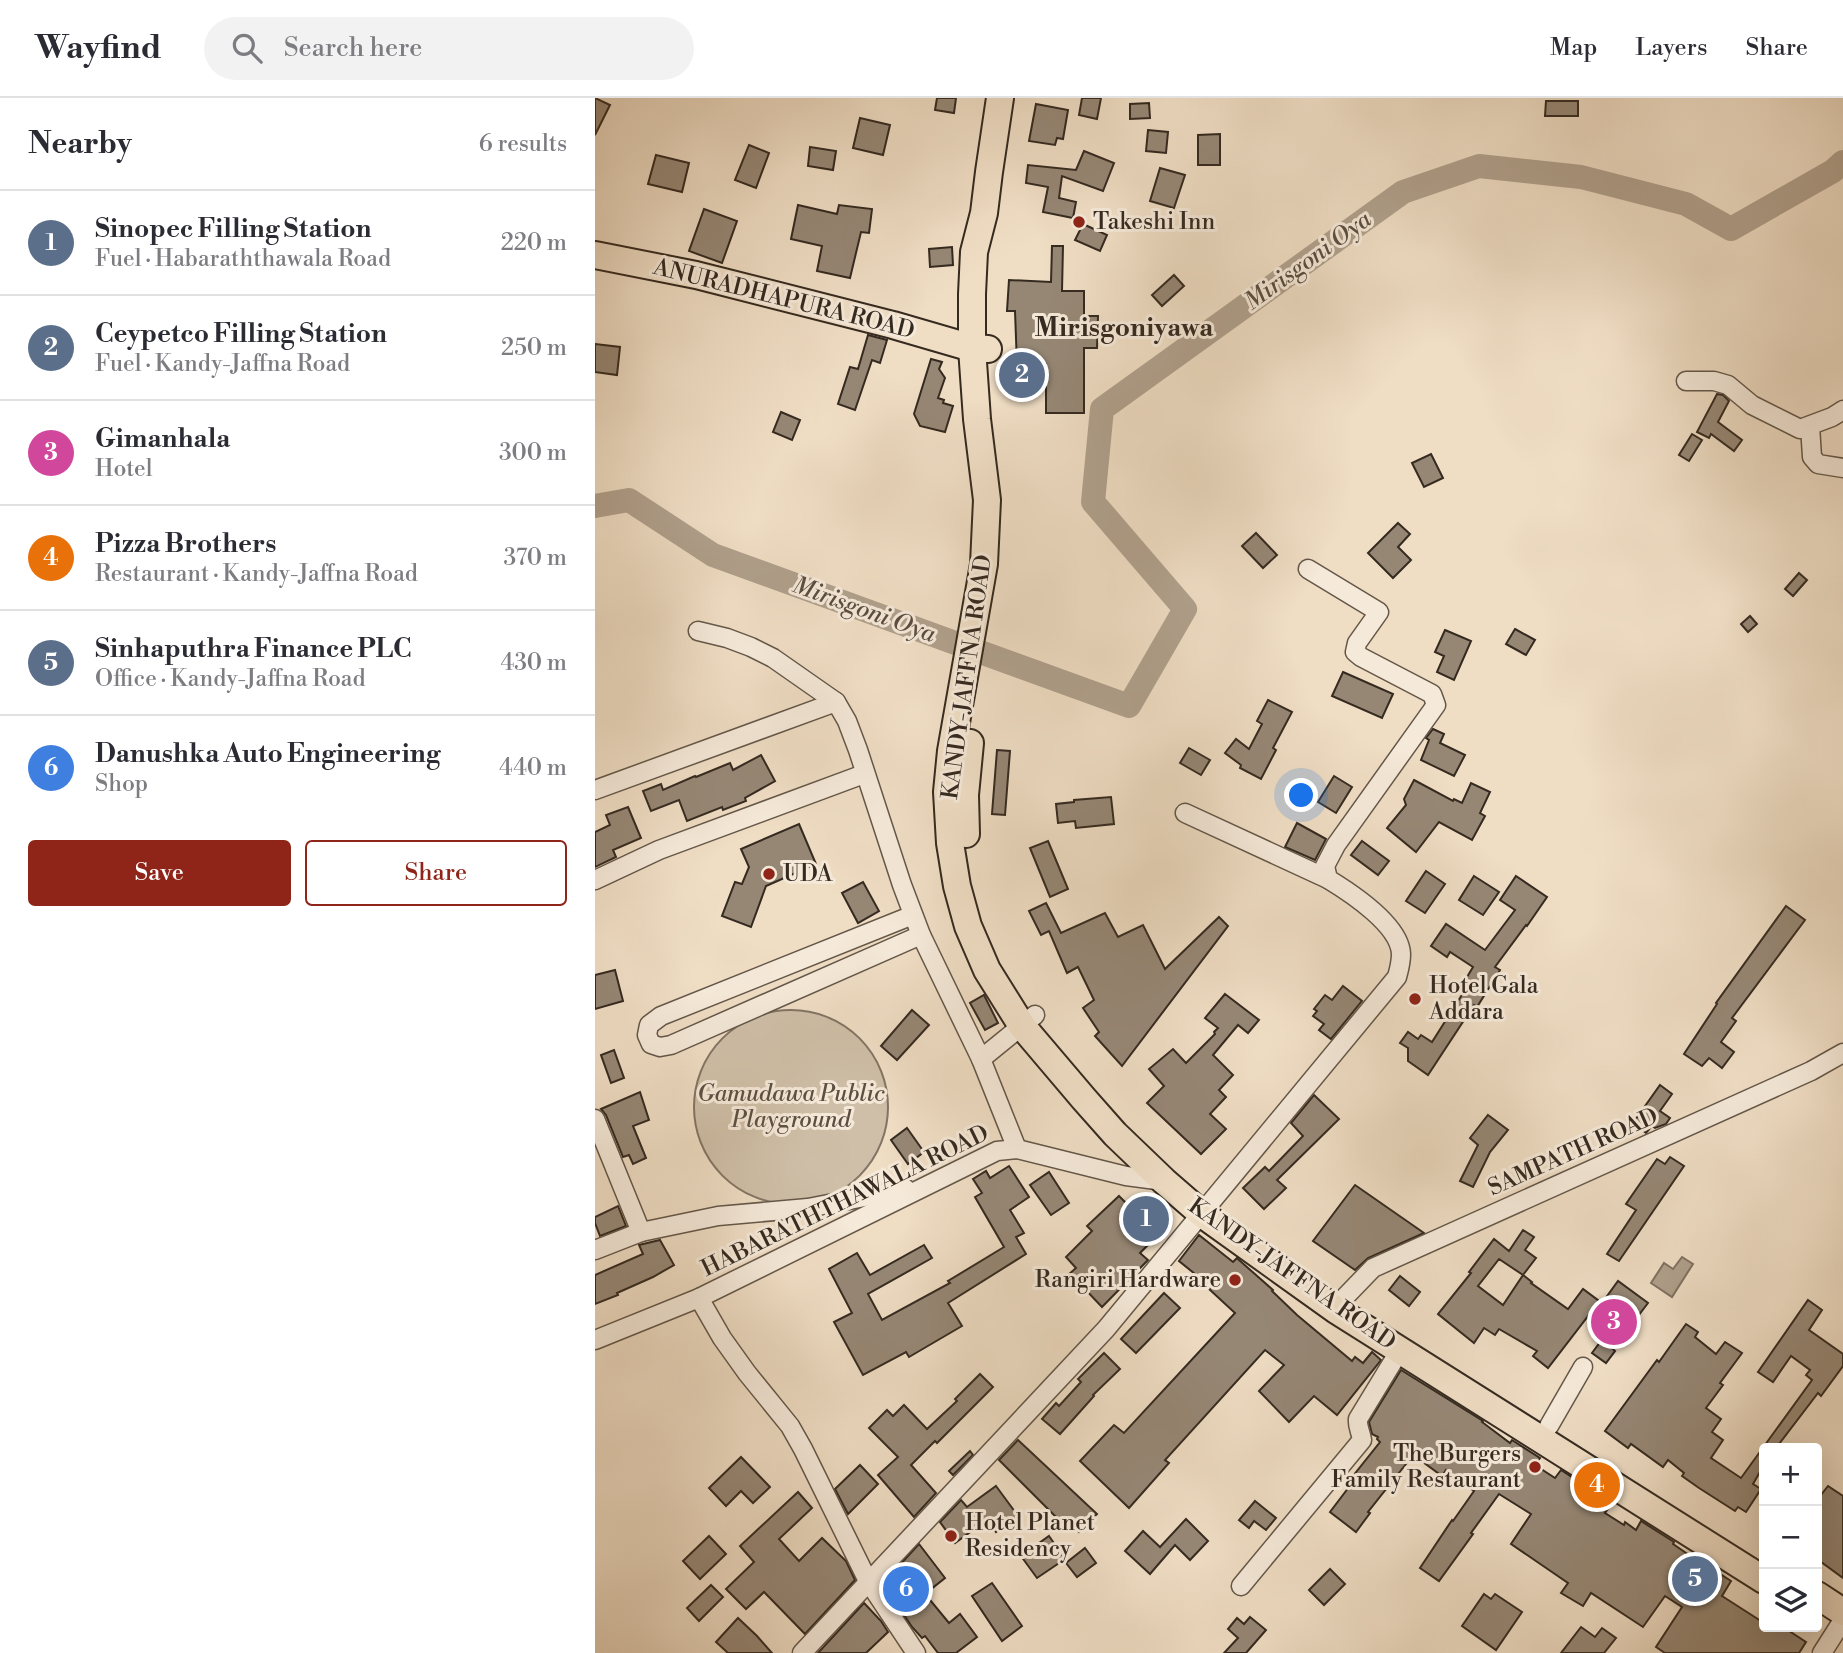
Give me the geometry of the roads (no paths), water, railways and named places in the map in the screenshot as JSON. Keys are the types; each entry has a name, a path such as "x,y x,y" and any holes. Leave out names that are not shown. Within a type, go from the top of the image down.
{"highway":[{"name":"KANDY-JAFFNA ROAD","path":"1000,98 985,213 974,252 981,349 977,419 987,500 984,564 986,603 965,721 951,751 947,792 953,865 968,926 987,970 1009,1008 1028,1020 1074,1062 1207,1208"},
{"name":"ANURADHAPURA ROAD","path":"595,255 696,275 981,349"},
{"name":"KANDY-JAFFNA ROAD","path":"1028,1020 1115,1134 1164,1181 1207,1208 1400,1350 1759,1559"},
{"name":"KANDY-JAFFNA ROAD","path":"1340,1304 1549,1426 1577,1453 1759,1577"},
{"path":"1822,1601 1837,1620"}],"street":[{"path":"1686,381 1728,385 1752,405 1800,429 1843,410"},
{"path":"1810,426 1812,457 1818,464 1843,468"},
{"path":"1308,569 1379,612 1357,643 1355,652 1433,694 1436,705 1336,845 1325,866 1328,879"},
{"path":"698,631 739,642 773,658 836,702 858,750 921,935 981,1059 1017,1149"},
{"path":"595,790 836,702"},
{"path":"595,880 660,850 865,774"},
{"path":"802,1653 1106,1329 1397,977 1401,953 1396,936 1364,902 1328,879 1185,813"},
{"path":"913,915 661,1016 649,1025 647,1035 652,1044 660,1048 671,1045 921,935"},
{"path":"981,1059 1028,1020"},
{"name":"SAMPATH ROAD","path":"1340,1304 1373,1268 1811,1071 1843,1053"},
{"path":"595,1119 641,1232"},
{"name":"HABARATHTHAWALA ROAD","path":"595,1340 699,1298 997,1151 1017,1149 1126,1176 1164,1181"},
{"path":"595,1250 641,1232 718,1216 808,1208 928,1185"},
{"path":"699,1298 722,1338 790,1426 868,1581 916,1653"},
{"path":"1241,1586 1362,1440 1358,1419 1400,1350"},
{"path":"1549,1426 1583,1367"},
{"path":"1822,1653 1837,1620"}],"waterway":[{"name":"Mirisgoni Oya","path":"595,506 629,500 713,555 1129,706 1185,609 1093,502 1102,409 1403,192 1479,166 1581,177 1686,204 1731,229 1833,171 1843,162"}],"place":[{"name":"Takeshi Inn","path":"1079,222"},
{"name":"Ceypetco Filling Station","path":"1022,375"},
{"name":"UDA","path":"769,874"},
{"name":"Hotel Gala Addara","path":"1415,999"},
{"name":"Sinopec Filling Station","path":"1146,1219"},
{"name":"Rangiri Hardware","path":"1235,1280"},
{"name":"Gimanhala","path":"1614,1322"},
{"name":"The Burgers Family Restaurant","path":"1535,1467"},
{"name":"Pizza Brothers","path":"1597,1485"},
{"name":"Hotel Planet Residency","path":"951,1536"},
{"name":"Sinhaputhra Finance PLC","path":"1695,1579"},
{"name":"Danushka Auto Engineering","path":"906,1589"}],"district":[{"name":"Mirisgoniyawa","path":"1124,328"}],"park label":[{"name":"Gamudawa Public Playground","path":"791,1107"}]}
